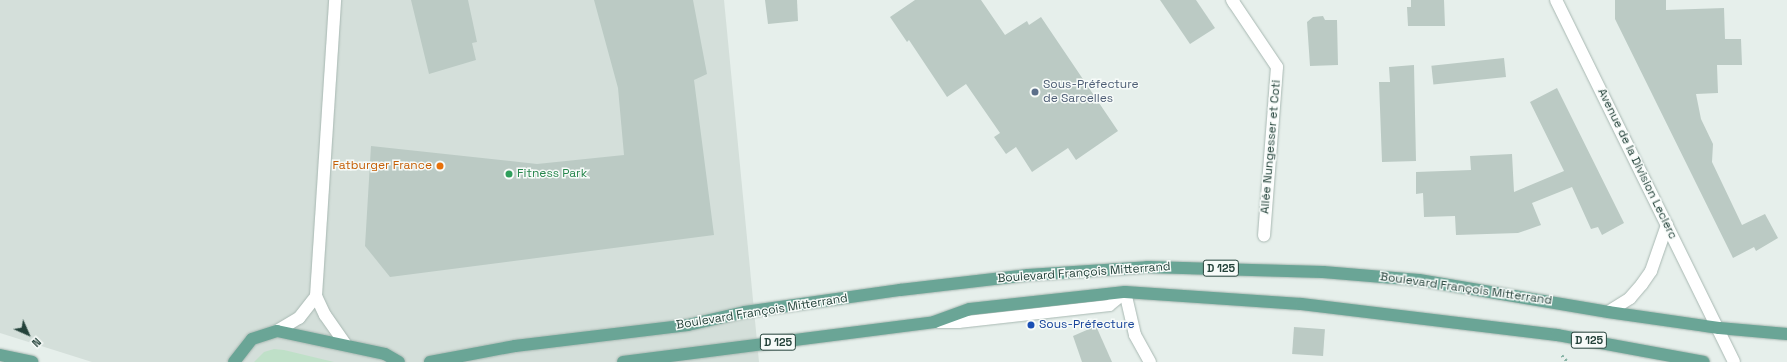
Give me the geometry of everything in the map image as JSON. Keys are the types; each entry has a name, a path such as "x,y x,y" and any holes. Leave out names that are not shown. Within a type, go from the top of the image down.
{"main road":[{"name":"Boulevard François Mitterrand","path":"430,362 515,346 688,325 745,312 900,290 1028,275 1148,267 1324,272 1419,280 1608,312 1719,328 1787,334"},
{"name":"Boulevard François Mitterrand","path":"622,362 934,322 970,309 1124,292 1301,304 1557,335 1704,362"},
{"path":"233,361 252,339 260,334 277,331 345,344 385,354 399,362"},
{"path":"0,355 32,362"}],"street":[{"path":"335,0 316,296 325,315 345,344"},
{"name":"Avenue de la Division Leclerc","path":"1556,0 1719,328 1734,362"},
{"name":"Allée Nungesser et Coti","path":"1233,1 1277,66 1264,236"},
{"path":"1608,312 1630,298 1651,271 1668,225"},
{"path":"1124,292 1135,335 1150,362"},
{"path":"277,331 300,318 316,296"}],"shaded area":[{"path":"0,0 724,0 759,362 92,362 0,333"}],"green space":[{"path":"274,349 334,362 254,362 264,352"}],"building":[{"path":"411,0 468,0 477,42 472,43 476,60 429,74"},
{"path":"594,0 693,0 707,74 694,80 714,235 390,277 365,246 371,146 537,164 624,155 618,88"},
{"path":"765,0 797,0 798,21 768,24"},
{"name":"Sous-Préfecture de Sarcelles","path":"915,0 981,0 1005,35 1027,21 1029,25 1041,17 1118,131 1076,160 1068,148 1032,172 1016,147 1006,154 994,137 1000,133 966,84 947,97 909,40 907,42 890,17"},
{"path":"1160,0 1196,0 1215,28 1190,44"},
{"path":"1411,0 1444,0 1445,26 1408,26 1407,7 1411,7"},
{"path":"1615,0 1666,0 1666,10 1724,8 1725,39 1741,39 1742,65 1717,65 1718,93 1696,94 1701,119 1713,144 1712,162 1742,225 1765,214 1778,238 1756,251 1754,247 1733,258 1615,19"},
{"path":"1323,16 1325,20 1337,20 1338,65 1310,66 1307,22 1313,17"},
{"path":"1504,58 1506,77 1433,85 1431,66"},
{"path":"1414,65 1416,161 1382,162 1379,82 1390,82 1389,67"},
{"path":"1557,88 1624,223 1602,235 1598,227 1591,229 1572,187 1532,203 1541,225 1518,233 1456,235 1455,216 1424,217 1423,193 1416,194 1416,172 1471,170 1470,156 1512,154 1514,192 1564,171 1530,102"},
{"path":"1096,326 1112,362 1082,362 1073,336"},
{"path":"1294,327 1325,329 1323,356 1292,354"}],"place":[{"name":"Sous-Préfecture de Sarcelles","path":"1035,92"},
{"name":"Fatburger France","path":"440,166"},
{"name":"Fitness Park","path":"509,174"},
{"name":"Sous-Préfecture","path":"1031,325"}]}
